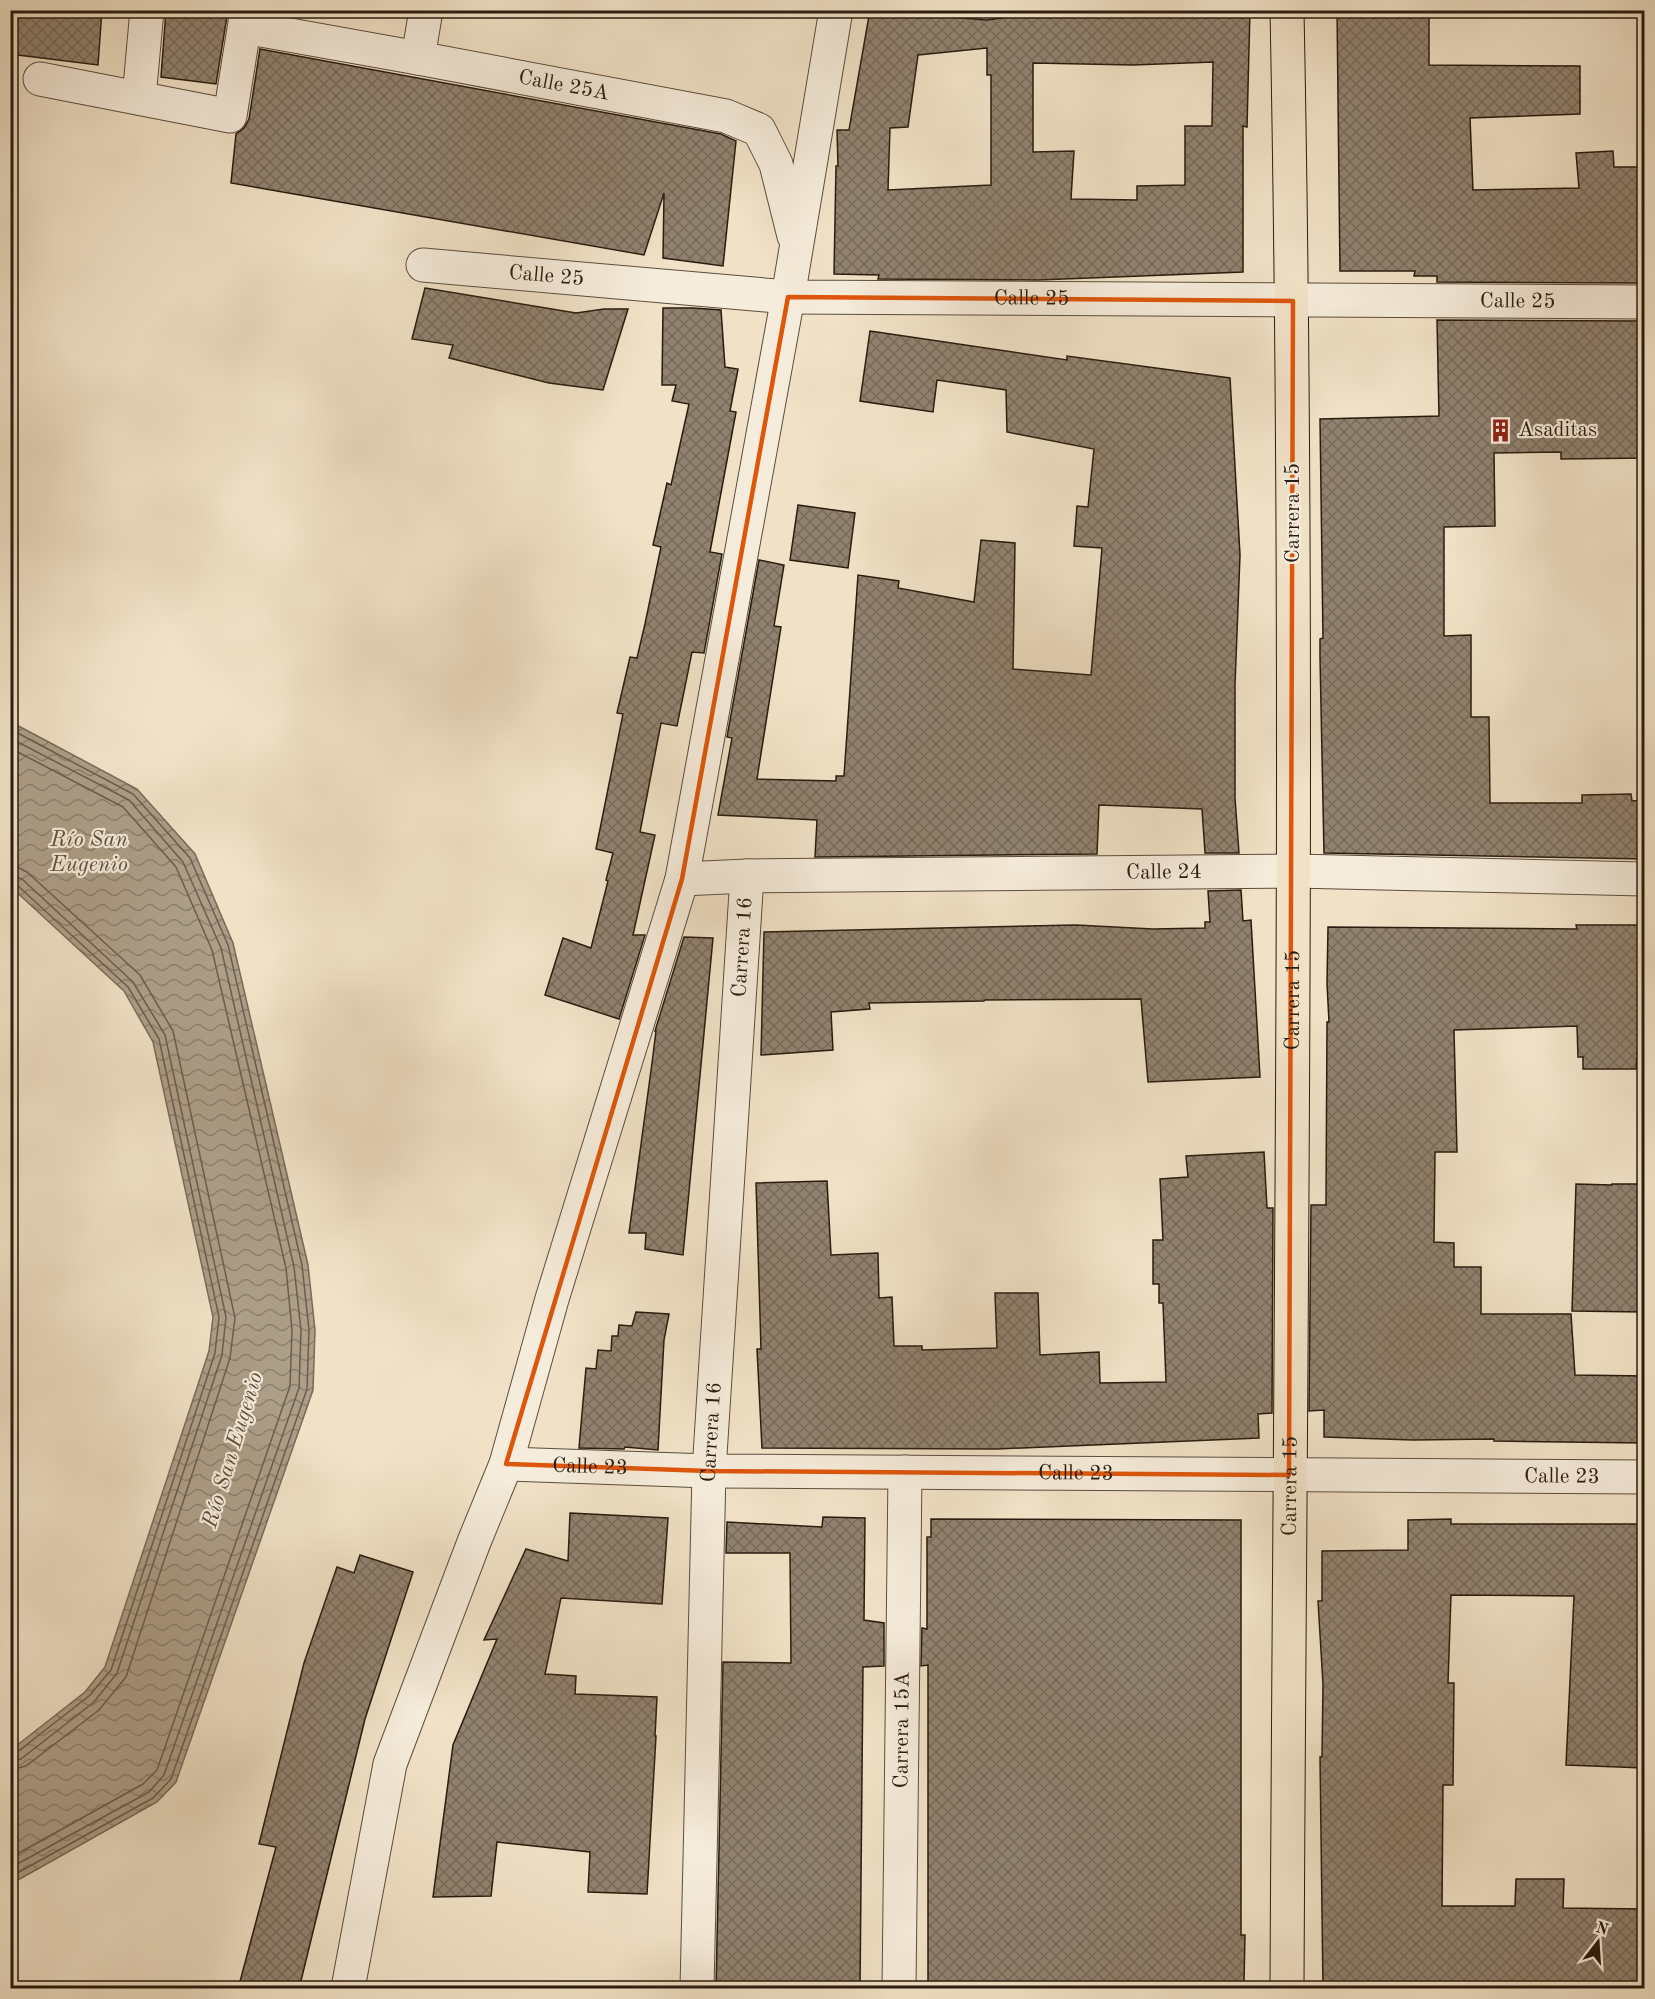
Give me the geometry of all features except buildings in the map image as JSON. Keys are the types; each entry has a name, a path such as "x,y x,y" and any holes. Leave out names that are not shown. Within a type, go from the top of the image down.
{"main road":[{"name":"Carrera 15","path":"1287,10 1293,301 1294,871 1287,1989"}],"street":[{"path":"139,98 147,10"},
{"path":"418,58 426,10"},
{"path":"348,1989 390,1764 506,1464 552,1299 682,879 797,248 836,10"},
{"path":"40,79 230,116 246,19"},
{"name":"Calle 25A","path":"246,19 418,58 726,116 759,130 776,164 797,248"},
{"name":"Calle 25","path":"423,265 788,297 1644,302"},
{"name":"Calle 24","path":"682,879 747,876 1294,871 1644,879"},
{"name":"Carrera 16","path":"698,1989 709,1471 747,876"},
{"name":"Calle 23","path":"506,1464 709,1471 1644,1477"},
{"name":"Carrera 15A","path":"899,1989 905,1472"}],"highlighted area":[{"path":"788,297 1293,301 1289,1475 709,1471 506,1464 682,879"}],"water":[{"name":"Río San Eugenio","path":"11,722 137,789 195,854 233,943 308,1265 315,1330 313,1390 176,1782 157,1802 11,1884 11,1750 85,1692 105,1667 209,1351 213,1317 153,1042 124,991 11,887"}],"place":[{"name":"Asaditas","path":"1500,430"}]}
